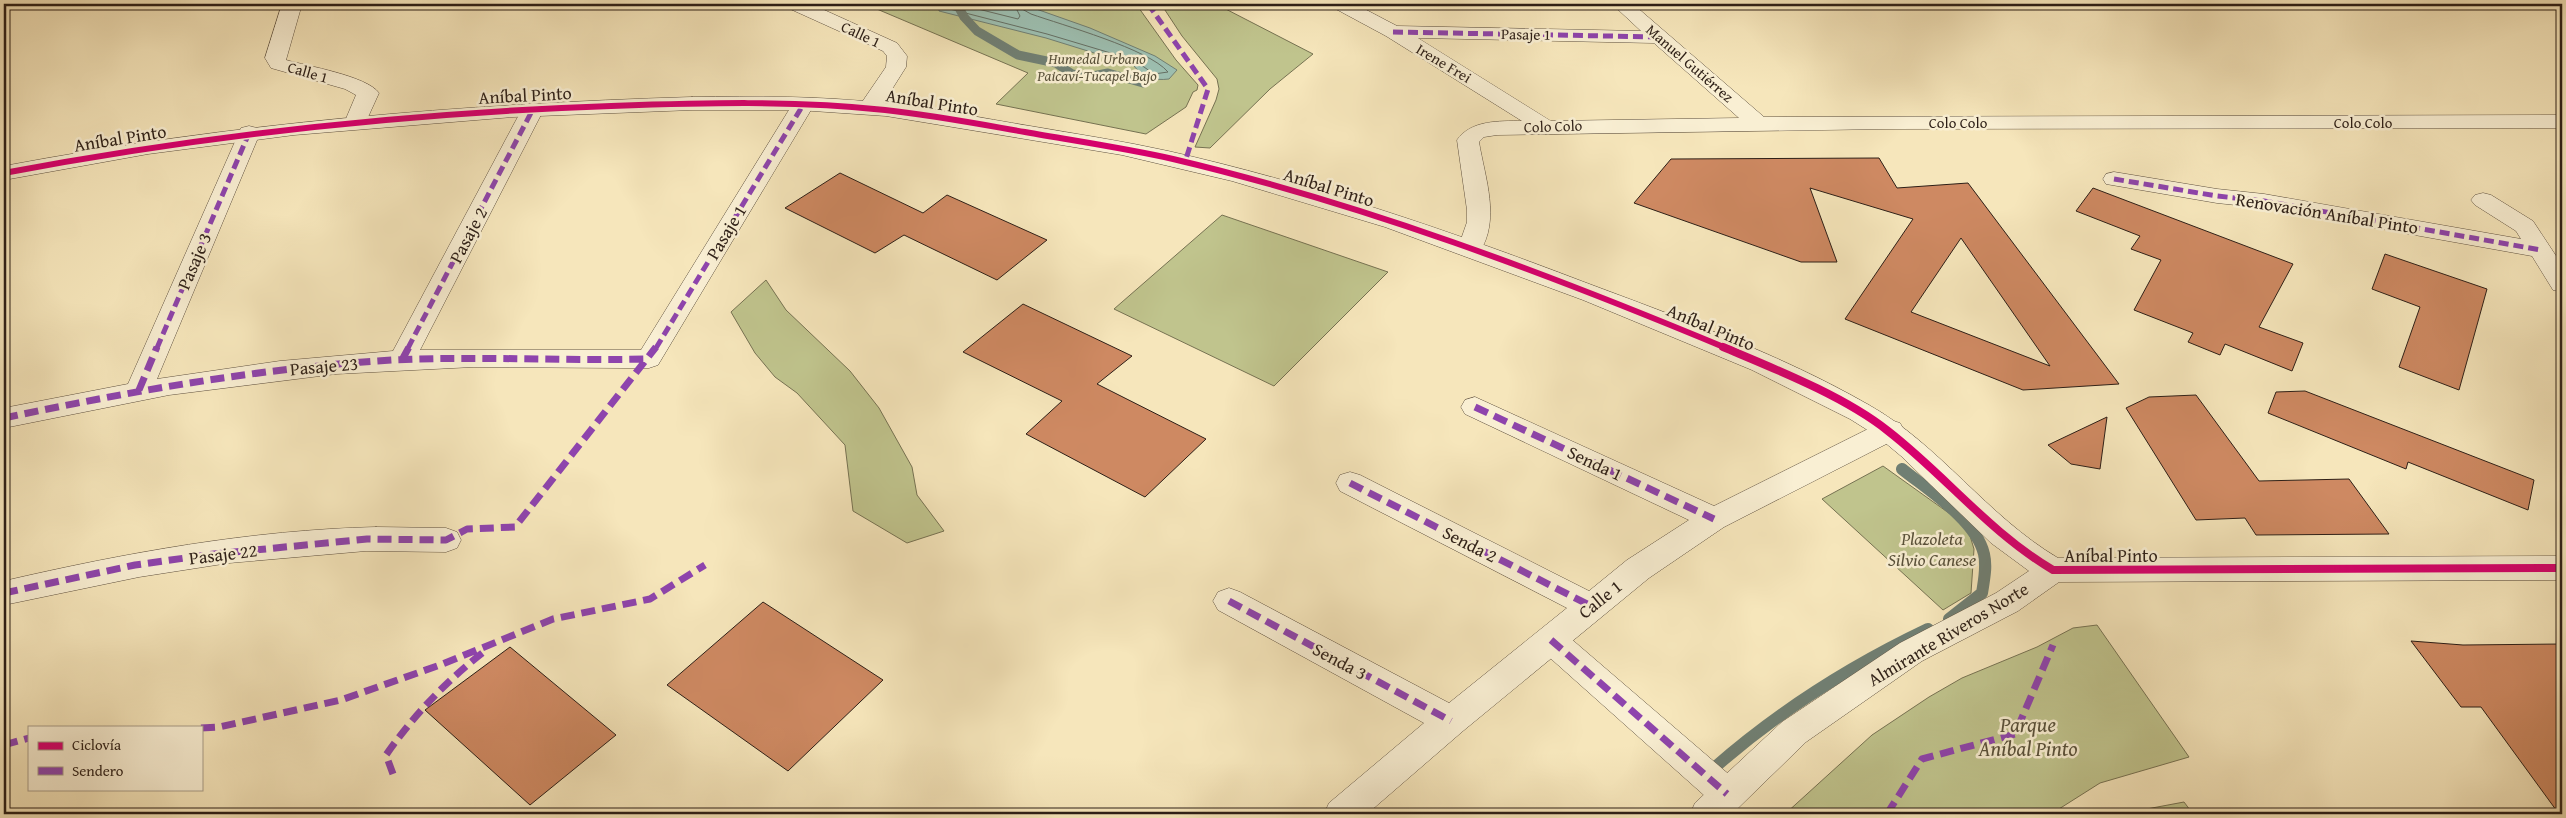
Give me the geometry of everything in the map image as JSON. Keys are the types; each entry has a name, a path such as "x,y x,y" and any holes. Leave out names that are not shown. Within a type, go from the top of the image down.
{"street":[{"name":"Calle 1","path":"292,4 275,58 278,64 352,85 368,93 356,121"},
{"name":"Calle 1","path":"795,4 890,47 897,56 896,67 869,108"},
{"name":"Irene Frei","path":"1341,4 1393,32 1545,126"},
{"name":"Manuel Gutiérrez","path":"1622,4 1758,123"},
{"name":"Pasaje 1","path":"1393,32 1660,37"},
{"name":"Aníbal Pinto","path":"4,174 94,156 249,133 403,116 705,103 869,108 945,118 1185,162 1296,192 1470,248 1713,342 1826,395 1890,430 2002,535 2031,559 2053,570 2562,568"},
{"name":"Pasaje 1","path":"649,359 803,105"},
{"name":"Pasaje 2","path":"402,360 534,109"},
{"name":"Colo Colo","path":"1470,248 1479,222 1479,210 1468,140 1477,132 1485,130 1545,126 1758,123 2562,122"},
{"name":"Pasaje 3","path":"139,390 249,133"},
{"name":"Renovación Aníbal Pinto","path":"2114,179 2217,196 2264,201 2541,250"},
{"path":"2483,200 2525,226 2562,284"},
{"name":"Pasaje 23","path":"4,418 139,390 298,367 449,358 649,359"},
{"name":"Senda 1","path":"1475,407 1714,519"},
{"name":"Calle 1","path":"1342,814 1451,721 1638,569 1714,519 1890,430"},
{"name":"Senda 2","path":"1350,483 1591,606"},
{"name":"Pasaje 22","path":"4,593 135,566 214,554 368,539 446,540"},
{"name":"Almirante Riveros Norte","path":"1718,804 1794,732 1911,652 2007,602 2053,570"},
{"name":"Senda 3","path":"1229,601 1451,721"},
{"path":"1551,640 1718,804"}],"green space":[{"name":"Humedal Urbano Paicaví-Tucapel Bajo","path":"865,4 1136,4 1176,60 1198,85 1197,90 1193,92 1186,107 1146,134 996,104 1028,73"},
{"path":"1161,4 1216,4 1313,54 1270,89 1210,148 1195,147 1216,100 1219,89 1217,79 1182,36"},
{"path":"1222,215 1388,272 1274,386 1114,309"},
{"path":"766,280 786,310 850,371 879,408 912,467 917,495 944,531 907,543 853,511 845,445 797,393 775,377 755,353 731,312"},
{"name":"Plazoleta Silvio Canese","path":"1883,466 1967,526 1974,549 1971,593 1943,610 1822,499"},
{"name":"Parque Aníbal Pinto","path":"2097,625 2189,757 2100,783 2051,814 1785,814 1872,735 1929,697 1962,678 2037,647 2073,628"},
{"path":"2184,802 2193,814 2120,814"}],"water":[{"path":"939,4 1022,4 1090,28 1155,56 1177,70 1169,79 1153,79 1141,73 1133,65 1046,38 939,11"}],"building":[{"path":"1879,158 1897,188 1968,183 2119,384 2023,390 1845,319 1913,219 1810,188 1837,262 1801,262 1634,203 1671,159","holes":["1961,238 2050,366 1911,312"]},
{"path":"840,173 923,213 947,195 1047,240 997,280 904,235 875,253 785,208"},
{"path":"2093,188 2293,264 2259,327 2303,343 2292,371 2225,344 2220,355 2188,342 2193,333 2134,310 2161,260 2131,249 2140,236 2076,211"},
{"path":"2385,254 2487,289 2459,390 2399,367 2420,307 2372,289"},
{"path":"1023,304 1132,356 1097,384 1206,439 1145,497 1026,434 1062,401 963,352"},
{"path":"2305,391 2534,480 2528,510 2408,462 2406,469 2268,413 2276,392"},
{"path":"2196,395 2259,481 2349,479 2389,534 2256,535 2245,518 2196,520 2126,408 2149,397"},
{"path":"2107,417 2100,469 2071,464 2048,445"},
{"path":"763,602 883,680 788,771 667,685"},
{"path":"2411,641 2463,645 2562,644 2562,814 2559,814 2481,707 2461,707"},
{"path":"510,647 616,735 530,805 425,710"}],"waterway":[{"path":"957,4 964,17 977,31 1018,55 1056,63 1072,74 1088,77 1108,73 1143,83"},
{"path":"1902,469 1937,496 1961,518 1979,541 1984,554 1985,569 1982,593 1949,619"},
{"path":"1714,768 1764,727 1816,691 1871,658 1928,629"}],"marked path":[{"path":"1148,4 1208,89 1185,162"},
{"path":"1393,32 1660,37"},
{"path":"4,593 135,565 214,554 367,539 446,540 467,529 515,527 649,359 803,105"},
{"path":"402,360 533,109"},
{"path":"139,390 249,133"},
{"path":"2114,179 2217,196 2264,201 2541,250"},
{"path":"4,418 169,386 280,370 392,360 448,358 649,359"},
{"path":"1475,407 1714,519"},
{"path":"1350,483 1591,606"},
{"path":"202,728 219,727 341,700 440,665 553,619 650,599 705,565"},
{"path":"1229,601 1451,721"},
{"path":"1551,640 1727,794"},
{"path":"1887,814 1922,759 2015,734 2053,645"},
{"path":"393,774 386,755 397,740 443,686 485,651"},
{"path":"4,745 28,738"}],"cycle path":[{"path":"4,173 148,147 221,137 294,128 439,115 586,107 763,103 833,105 938,117 1099,144 1241,176 1343,206 1443,239 1543,275 1660,321 1795,379 1860,412 1886,429 1911,449 2002,535 2026,554 2053,570 2562,568"}]}
